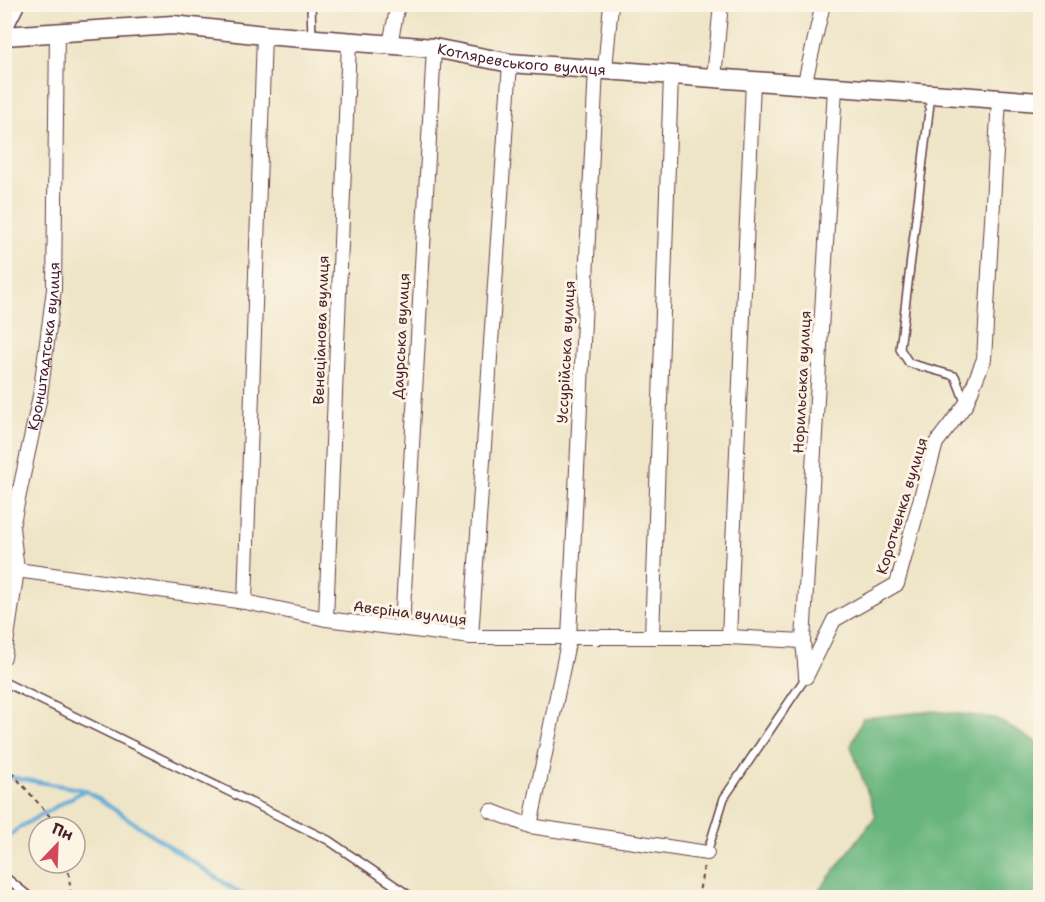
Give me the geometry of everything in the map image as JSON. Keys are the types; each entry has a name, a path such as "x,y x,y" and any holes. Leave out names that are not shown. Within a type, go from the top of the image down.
{"street":[{"path":"4,26 15,4"},
{"path":"390,44 398,4"},
{"name":"Уссурійська вулиця","path":"530,826 568,638 601,69 611,4"},
{"path":"714,78 721,4"},
{"path":"804,86 823,4"},
{"name":"Котляревського вулиця","path":"4,36 172,25 264,35 434,48 510,63 1041,102"},
{"name":"Кронштадтська вулиця","path":"4,657 17,570 8,526 40,396 54,289 57,32"},
{"path":"245,602 264,35"},
{"name":"Венеціанова вулиця","path":"326,619 349,42"},
{"name":"Даурська вулиця","path":"402,627 434,48"},
{"path":"471,637 510,63"},
{"path":"652,637 671,75"},
{"path":"729,637 753,82"},
{"name":"Норильська вулиця","path":"806,677 803,641 835,88"},
{"name":"Коротченка вулиця","path":"806,677 834,620 897,584 936,443 966,404 984,359 999,99"},
{"name":"Авєріна вулиця","path":"17,570 245,602 326,619 471,637 729,637 803,641"},
{"path":"491,811 530,826 707,853"}],"lane":[{"path":"311,4 312,39"},
{"path":"931,94 900,349 909,363 955,375 966,404"},
{"path":"707,853 724,798 806,677"},
{"path":"4,682 328,840 413,897"},
{"path":"4,876 31,897"}],"path":[{"path":"4,757 6,766 49,815"},
{"path":"698,897 707,853"},
{"path":"69,875 71,897"}],"green space":[{"path":"934,711 995,718 1040,745 1040,897 814,897 876,816 851,746 863,718"}],"waterway":[{"path":"4,776 85,790 247,898"},
{"path":"4,840 20,827 85,790"}]}
